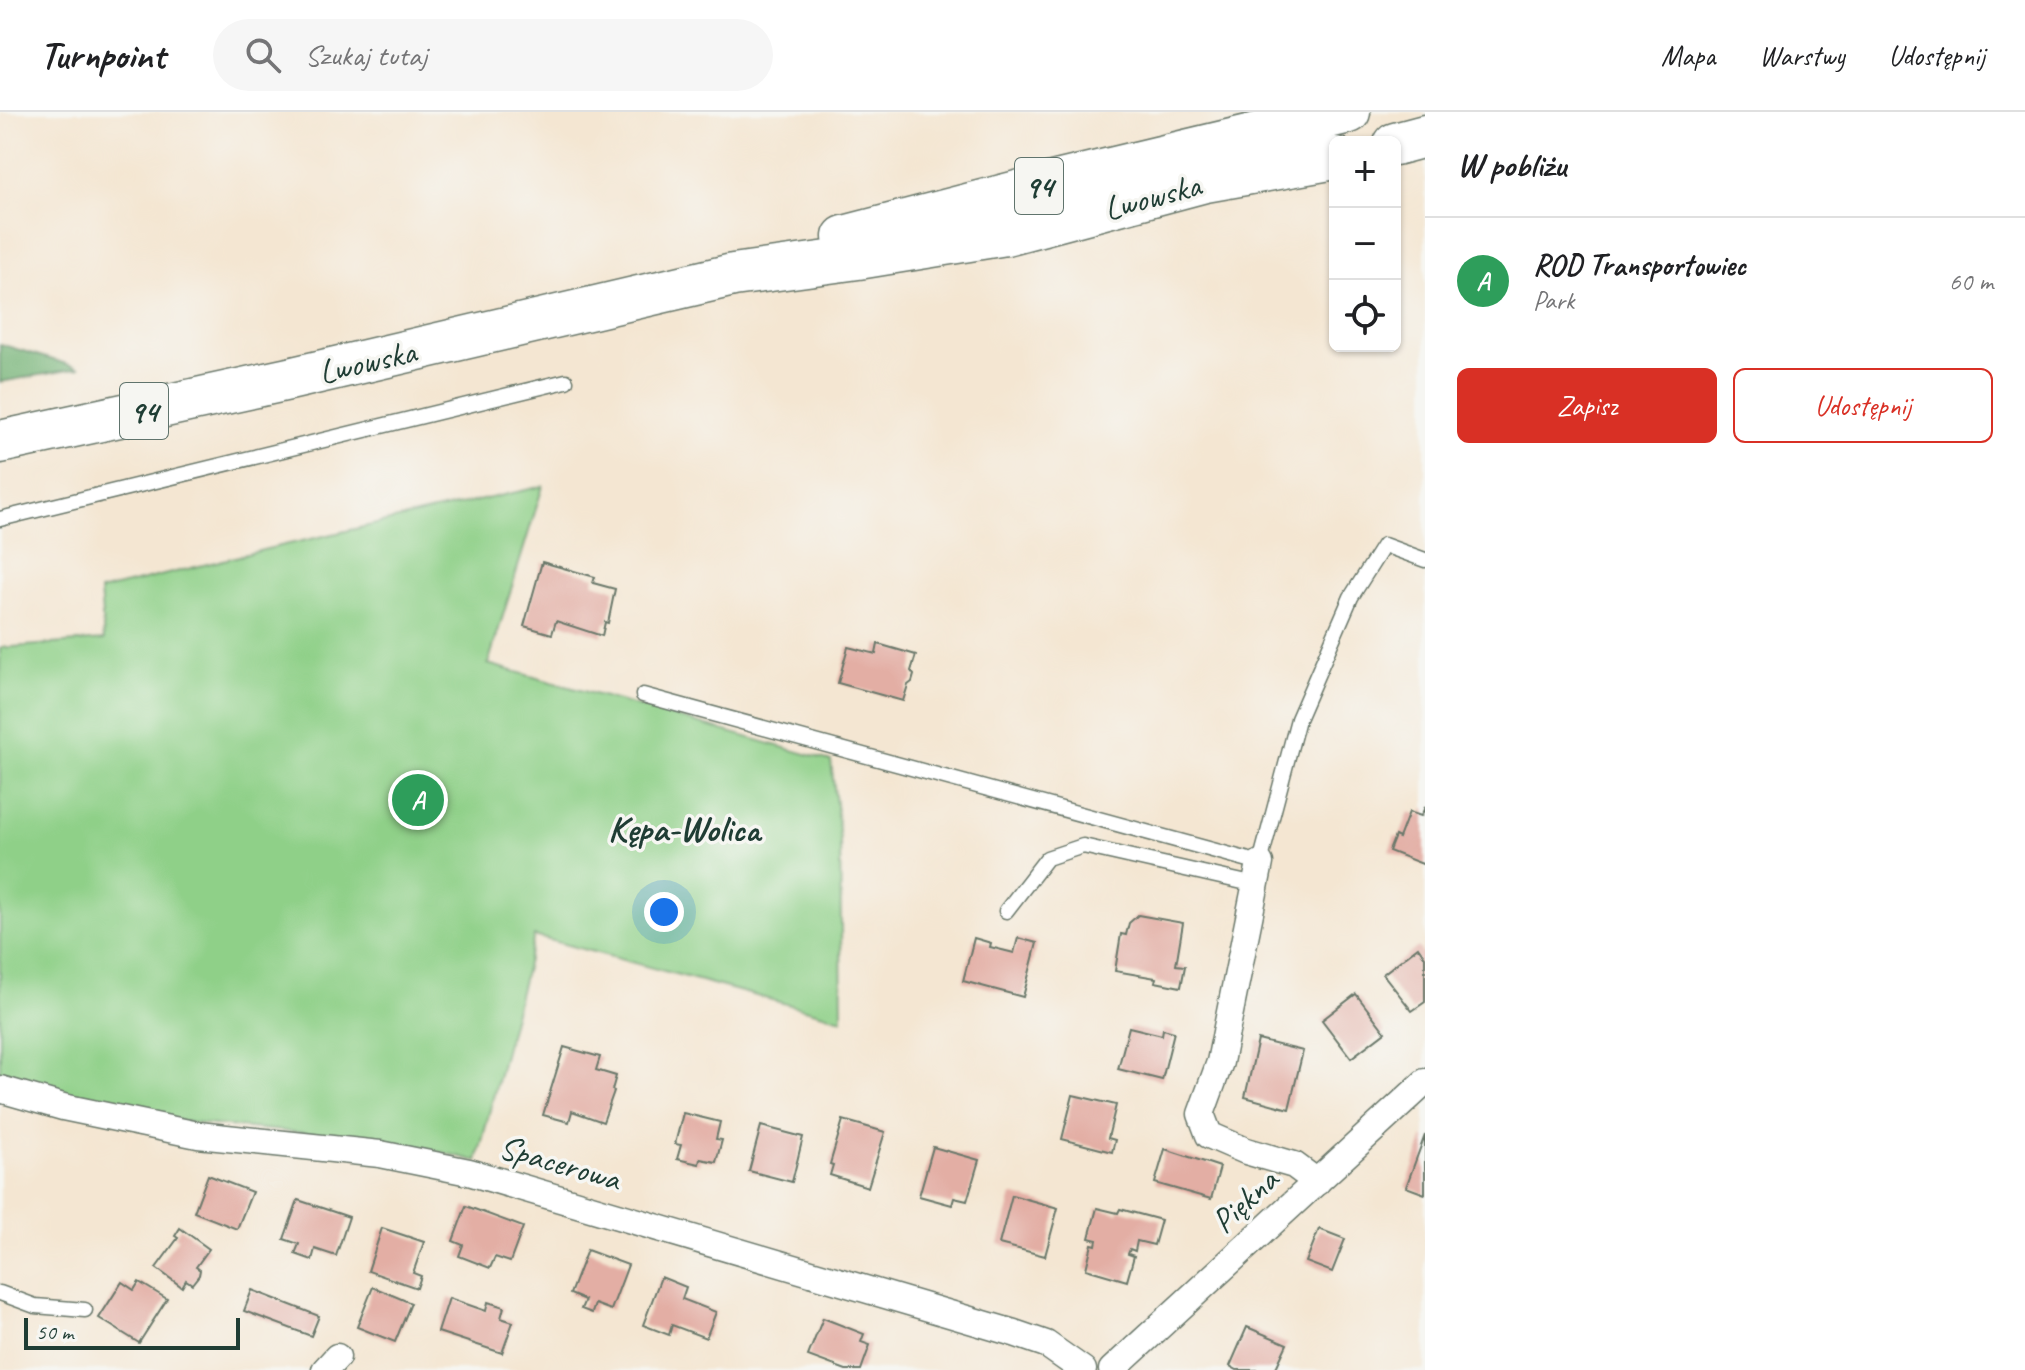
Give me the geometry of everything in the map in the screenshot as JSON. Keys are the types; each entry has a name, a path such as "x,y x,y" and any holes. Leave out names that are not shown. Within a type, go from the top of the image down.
{"main road":[{"name":"Lwowska","path":"733,275 894,223 1349,112"},
{"path":"1401,142 1425,136"},
{"name":"Lwowska","path":"0,442 289,379 733,275 1006,234 1205,181 1329,159"}],"street":[{"path":"1258,874 1220,1062 1201,1114 1209,1135 1246,1151 1294,1165 1317,1182"},
{"name":"Piękna","path":"1112,1370 1425,1082"},
{"name":"Spacerowa","path":"0,1090 63,1107 198,1135 368,1152 455,1169 1014,1333 1046,1344 1083,1370"}],"lane":[{"path":"0,519 566,381"},
{"path":"1258,874 1298,719 1351,597 1384,545 1425,560"},
{"path":"643,695 1258,874"},
{"path":"1006,911 1047,858 1083,846 1258,874"},
{"path":"0,1293 35,1306 85,1310"}],"green space":[{"path":"0,344 80,368 0,382"},
{"path":"543,486 488,664 831,761 840,840 842,1019 534,936 477,1161 420,1147 341,1136 192,1123 106,1107 0,1078 0,648 104,640 100,591"}],"building":[{"path":"542,562 595,577 593,583 615,589 602,636 556,621 552,634 524,626"},
{"path":"878,644 916,655 911,671 914,675 903,701 838,683 848,647 876,654"},
{"path":"1425,807 1425,865 1389,851 1395,836 1399,838 1409,812 1421,816"},
{"path":"1138,915 1183,923 1176,965 1185,966 1181,987 1155,982 1156,978 1115,971 1121,934 1126,935 1129,923"},
{"path":"974,938 991,943 990,947 1014,953 1018,938 1037,943 1023,997 963,981"},
{"path":"1418,947 1425,957 1425,1002 1412,1011 1383,974"},
{"path":"1356,994 1385,1032 1351,1058 1322,1020"},
{"path":"1129,1027 1162,1035 1163,1029 1174,1032 1162,1080 1118,1069"},
{"path":"1258,1040 1303,1051 1289,1109 1245,1097"},
{"path":"564,1047 600,1057 596,1070 616,1076 603,1122 572,1111 569,1122 543,1115"},
{"path":"1073,1095 1116,1105 1108,1138 1115,1140 1112,1152 1062,1139"},
{"path":"683,1113 720,1122 716,1139 722,1140 716,1162 700,1159 699,1164 677,1159 681,1145 675,1144"},
{"path":"843,1120 885,1132 868,1187 830,1175 833,1165 830,1164"},
{"path":"761,1126 803,1137 792,1182 749,1171"},
{"path":"1425,1135 1425,1194 1406,1187"},
{"path":"933,1147 979,1160 967,1201 954,1198 952,1205 919,1196"},
{"path":"1165,1149 1220,1167 1211,1199 1155,1183"},
{"path":"208,1175 252,1192 237,1229 194,1212"},
{"path":"1012,1195 1058,1208 1045,1256 999,1244"},
{"path":"298,1200 349,1217 336,1256 315,1249 312,1260 295,1254 299,1244 284,1239"},
{"path":"466,1206 523,1227 510,1262 495,1257 490,1268 459,1256 463,1245 453,1241"},
{"path":"1097,1208 1118,1213 1120,1209 1161,1220 1154,1245 1137,1241 1135,1251 1130,1249 1128,1254 1134,1256 1127,1281 1086,1269 1092,1244 1096,1245 1097,1240 1089,1238"},
{"path":"180,1228 209,1249 196,1267 200,1270 199,1275 192,1284 186,1280 182,1287 156,1268 178,1238 175,1236"},
{"path":"382,1228 424,1242 413,1273 421,1276 417,1288 368,1271"},
{"path":"1319,1229 1345,1239 1332,1272 1306,1262"},
{"path":"587,1250 628,1265 611,1310 595,1304 592,1313 581,1309 585,1300 570,1294"},
{"path":"661,1277 686,1287 682,1299 716,1312 706,1338 672,1325 669,1335 643,1325"},
{"path":"122,1282 134,1290 139,1282 167,1299 139,1343 99,1318"},
{"path":"373,1287 411,1303 395,1342 357,1327"},
{"path":"252,1290 319,1316 311,1336 244,1311"},
{"path":"449,1298 486,1311 488,1302 504,1307 501,1318 513,1322 502,1353 438,1332"},
{"path":"823,1318 864,1334 861,1342 870,1345 861,1370 846,1370 808,1356"},
{"path":"1247,1327 1287,1344 1275,1370 1237,1370 1230,1366"}],"place":[{"name":"ROD Transportowiec","path":"418,800"}],"district":[{"name":"Kępa-Wolica","path":"684,828"}]}
